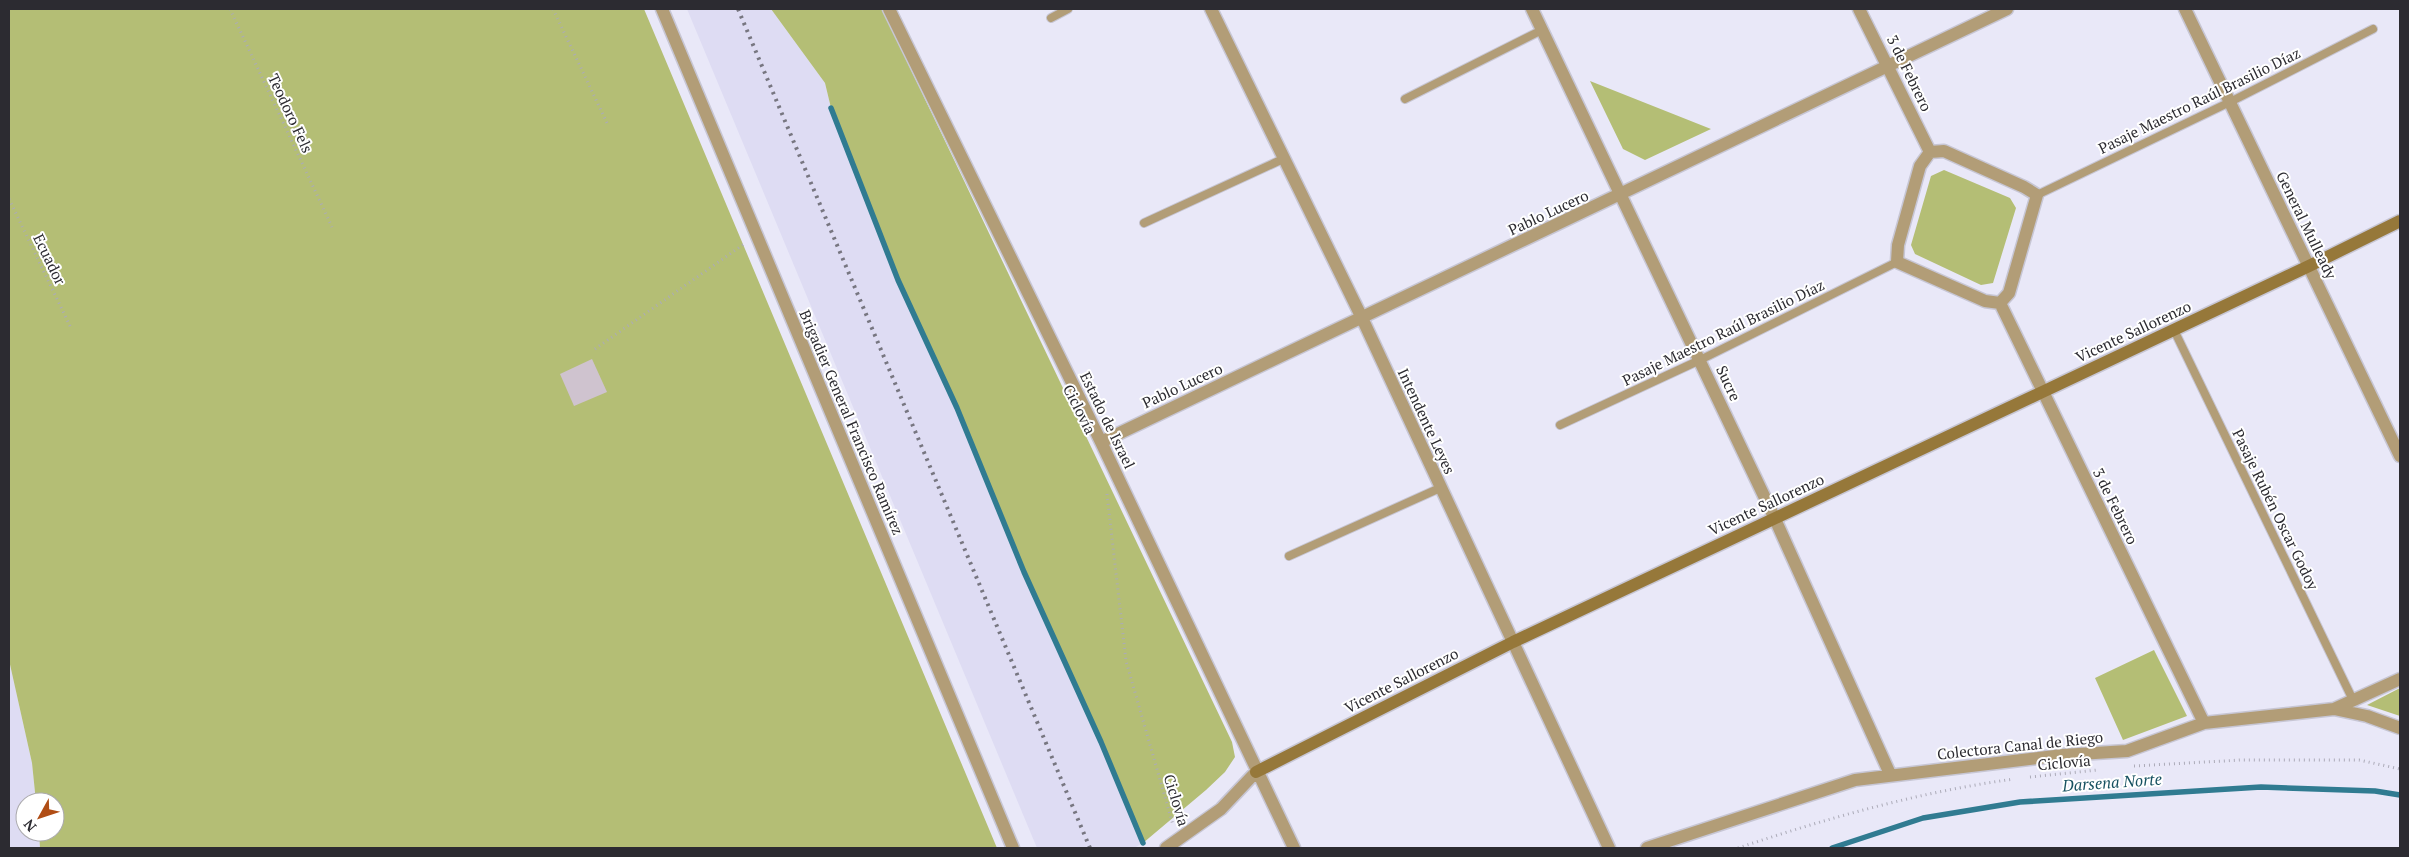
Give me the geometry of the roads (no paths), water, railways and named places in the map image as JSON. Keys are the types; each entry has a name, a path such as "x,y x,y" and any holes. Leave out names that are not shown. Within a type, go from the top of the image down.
{"street":[{"name":"Brigadier General Francisco Ramírez","path":"662,9 1013,848"},
{"name":"Estado de Israel","path":"889,9 1101,442 1256,772 1294,848"},
{"name":"Intendente Leyes","path":"1211,9 1362,318 1609,848"},
{"name":"Sucre","path":"1532,9 1775,519 1890,774"},
{"name":"3 de Febrero","path":"1859,9 1930,152"},
{"name":"Pablo Lucero","path":"1101,442 2007,9"},
{"name":"General Mulleady","path":"2185,9 2400,456"},
{"path":"1944,151 2024,187 2037,195 2009,293 2000,303 1985,301 1897,262 1898,245 1920,166 1930,152 1944,151"},
{"name":"Vicente Sallorenzo","path":"1166,848 1222,808 1256,772 1513,642 2309,266 2400,221"},
{"name":"3 de Febrero","path":"2000,303 2204,722"},
{"path":"2334,709 2400,679"},
{"name":"Colectora Canal de Riego","path":"1647,848 1855,780 1890,774 2063,755 2127,751 2204,722 2334,709 2367,716 2400,728"}],"lane":[{"path":"1050,18 1068,9"},
{"name":"Pasaje Maestro Raúl Brasilio Díaz","path":"2037,195 2230,102 2373,29"},
{"path":"1405,100 1542,30"},
{"path":"1144,223 1283,159"},
{"name":"Pasaje Maestro Raúl Brasilio Díaz","path":"1560,426 1700,360 1897,262"},
{"name":"Pasaje Rubén Oscar Godoy","path":"2174,330 2353,700"},
{"path":"1289,556 1440,488"}],"waterway":[{"path":"831,108 898,280 957,408 1024,572 1101,742 1143,843"},
{"name":"Darsena Norte","path":"1832,848 1923,818 2020,802 2261,787 2375,791 2400,795"}],"railway":[{"path":"738,9 1090,848"}]}
